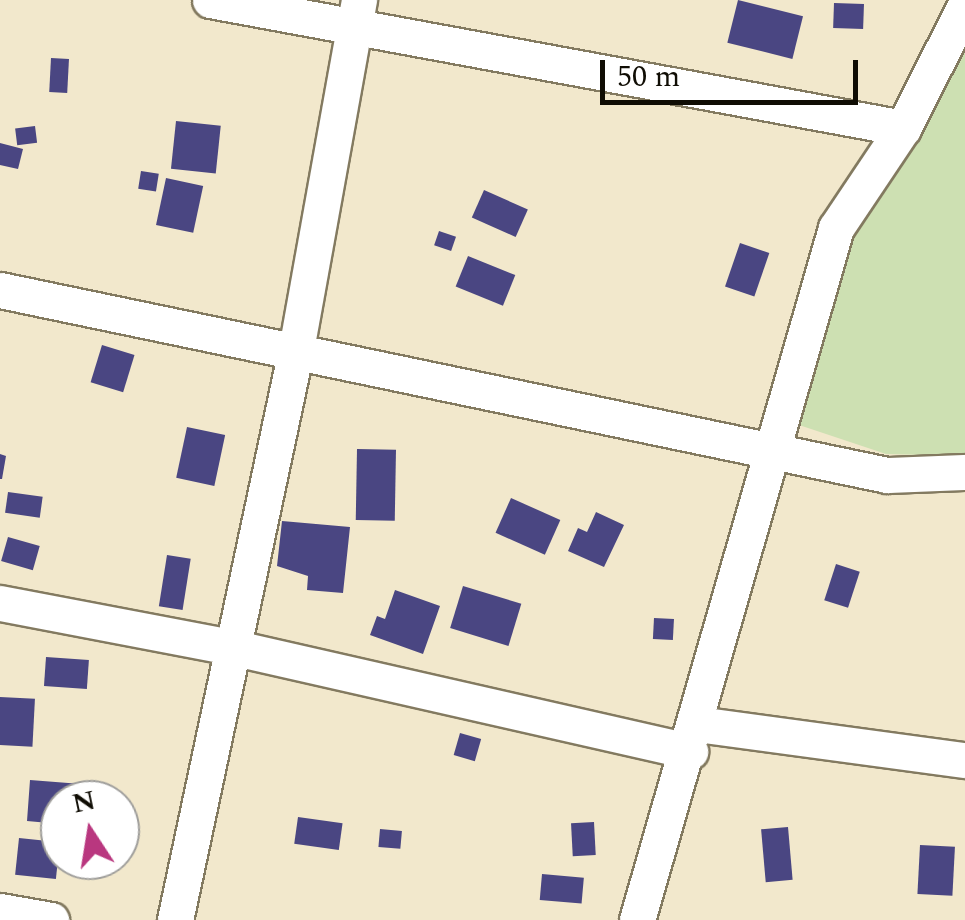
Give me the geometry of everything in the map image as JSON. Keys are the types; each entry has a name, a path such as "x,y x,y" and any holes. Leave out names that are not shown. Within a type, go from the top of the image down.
{"street":[{"path":"210,0 355,16 903,128"},
{"path":"637,920 693,737 836,228 903,128 965,6"},
{"path":"175,920 296,350 355,16"},
{"path":"0,290 887,475 965,472"},
{"path":"0,604 693,737 965,760"},
{"path":"0,911 51,920"}],"green space":[{"path":"965,21 965,456 886,454 796,424 856,217"}],"building":[{"path":"738,0 803,16 792,59 727,43"},
{"path":"834,3 864,4 863,29 833,28"},
{"path":"51,58 69,59 67,93 49,92"},
{"path":"176,121 221,126 216,173 171,169"},
{"path":"35,126 37,143 17,145 15,128"},
{"path":"0,143 23,149 18,169 0,165"},
{"path":"141,171 159,174 156,192 138,189"},
{"path":"166,178 203,186 193,233 156,225"},
{"path":"484,190 528,210 516,237 472,217"},
{"path":"439,231 456,237 451,251 434,245"},
{"path":"740,243 769,253 754,297 725,286"},
{"path":"468,256 515,275 503,306 456,287"},
{"path":"102,345 135,355 123,392 91,382"},
{"path":"187,427 225,435 214,486 176,478"},
{"path":"357,449 396,450 395,521 356,520"},
{"path":"0,454 6,456 2,479 0,479"},
{"path":"8,492 43,497 40,518 5,513"},
{"path":"511,498 560,520 545,555 496,533"},
{"path":"596,512 624,525 604,567 568,551 578,528 587,532"},
{"path":"282,521 350,527 343,593 307,590 308,576 277,566"},
{"path":"8,537 40,546 33,570 1,561"},
{"path":"167,555 191,559 183,610 159,606"},
{"path":"836,564 860,572 848,608 824,600"},
{"path":"463,586 521,604 508,646 450,628"},
{"path":"395,590 440,606 423,654 370,635 377,616 385,619"},
{"path":"654,618 674,619 673,640 653,639"},
{"path":"46,657 89,660 87,689 44,686"},
{"path":"0,697 35,699 32,747 0,745"},
{"path":"460,733 481,739 475,761 454,755"},
{"path":"30,780 40,781 40,822 27,821"},
{"path":"298,817 343,823 339,850 294,844"},
{"path":"594,822 596,855 573,856 571,823"},
{"path":"788,827 793,880 766,882 761,829"},
{"path":"380,829 402,831 400,849 378,847"},
{"path":"19,838 40,840 40,877 15,875"},
{"path":"920,845 955,847 952,896 917,894"},
{"path":"542,874 584,878 582,904 540,900"}]}
